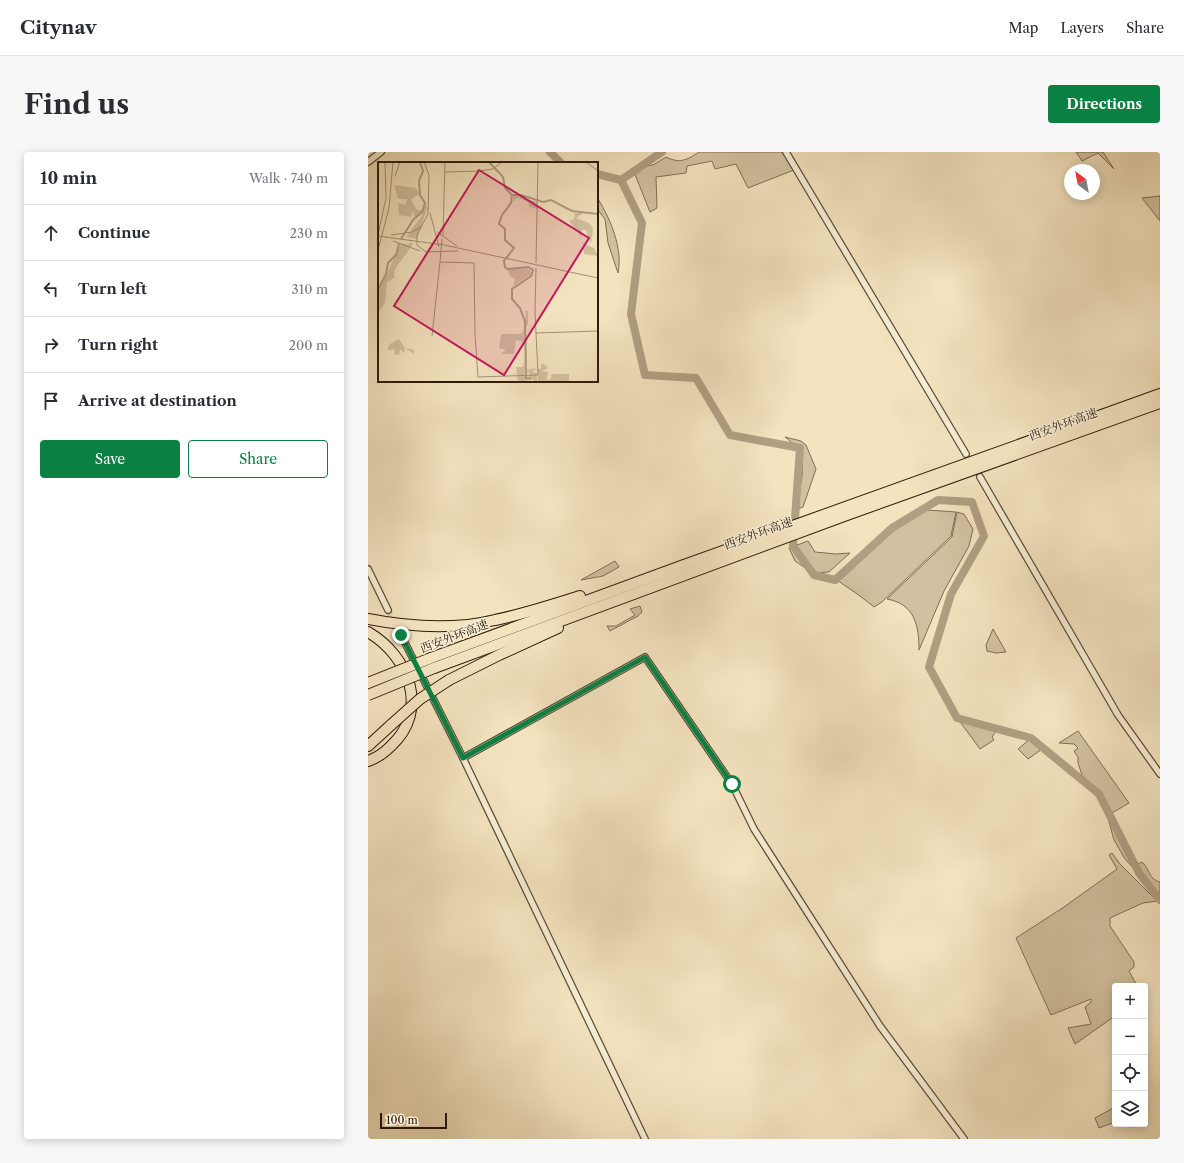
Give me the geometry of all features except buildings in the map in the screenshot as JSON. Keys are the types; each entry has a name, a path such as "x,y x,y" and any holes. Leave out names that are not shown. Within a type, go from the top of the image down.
{"highway":[{"name":"西安外环高速","path":"368,683 430,658 684,570 1160,394"},
{"name":"西安外环高速","path":"813,522 1160,403"},
{"name":"西安外环高速","path":"368,695 684,570"},
{"path":"368,619 409,625 429,626 450,626 494,621 684,570"},
{"path":"368,746 420,699 449,680 499,654 684,570"},
{"path":"368,632 386,645 398,659 406,672 411,693 411,713 406,729 396,742 384,753 368,761"}],"street":[{"path":"368,162 381,152"},
{"path":"786,152 966,454"},
{"path":"980,477 1118,715 1160,774"},
{"path":"368,569 388,610"},
{"path":"401,635 463,758 645,1139"},
{"path":"463,758 645,657 732,784 754,829 880,1026 964,1139"}],"shaded area":[{"path":"699,152 782,152 794,170 748,188 736,164 715,169 712,161 687,166 686,173 656,177 657,208 650,212 634,172 637,167 653,165 666,157 679,161 691,157"},
{"path":"1076,152 1103,152 1114,169 1098,153 1082,161"},
{"path":"1160,196 1160,221 1142,198"},
{"path":"598,199 615,235 619,254 618,273 608,243 605,219 598,210"},
{"path":"785,437 801,441 806,445 816,469 803,507 793,511 802,480 802,464 795,447"},
{"path":"927,510 956,512 951,536 882,602 874,607 834,578 861,560 911,513"},
{"path":"957,512 964,514 973,529 969,546 944,591 919,650 918,633 914,617 904,606 887,599 952,537"},
{"path":"808,541 815,552 836,554 850,553 829,572 813,573 795,561 789,548"},
{"path":"615,561 619,567 603,576 581,580"},
{"path":"640,606 642,612 638,616 610,631 607,626 616,626 635,615 630,609"},
{"path":"993,629 1006,652 996,653 987,651 986,645"},
{"path":"958,719 996,731 992,737 994,740 980,749"},
{"path":"1078,731 1129,803 1112,813 1115,818 1124,849 1128,856 1136,864 1142,862 1152,877 1156,881 1160,882 1160,897 1125,859 1114,840 1102,797 1082,775 1078,763 1078,757 1074,751 1078,748 1074,744 1059,743"},
{"path":"1030,739 1045,747 1028,759 1018,749"},
{"path":"1112,853 1120,864 1157,901 1143,903 1110,918 1110,926 1134,962 1134,967 1129,971 1135,983 1112,983 1112,1018 1075,1044 1068,1028 1091,1024 1085,1007 1091,1002 1091,999 1051,1015 1016,938 1064,907 1117,869 1109,855"},
{"path":"1112,1109 1112,1123 1099,1128 1095,1118"}],"waterway":[{"path":"550,152 560,162"},
{"path":"598,174 621,180 662,152"},
{"path":"621,180 642,223 631,314 645,375 696,378 730,435 800,448 793,546 814,575 835,580 892,528 938,500 972,502 984,536 951,594 929,667 957,718 1031,738 1099,794 1139,873 1160,900"}],"tunnel":[{"path":"388,610 401,635"}],"route":[{"path":"401,635 463,758 645,657 732,784"}]}
